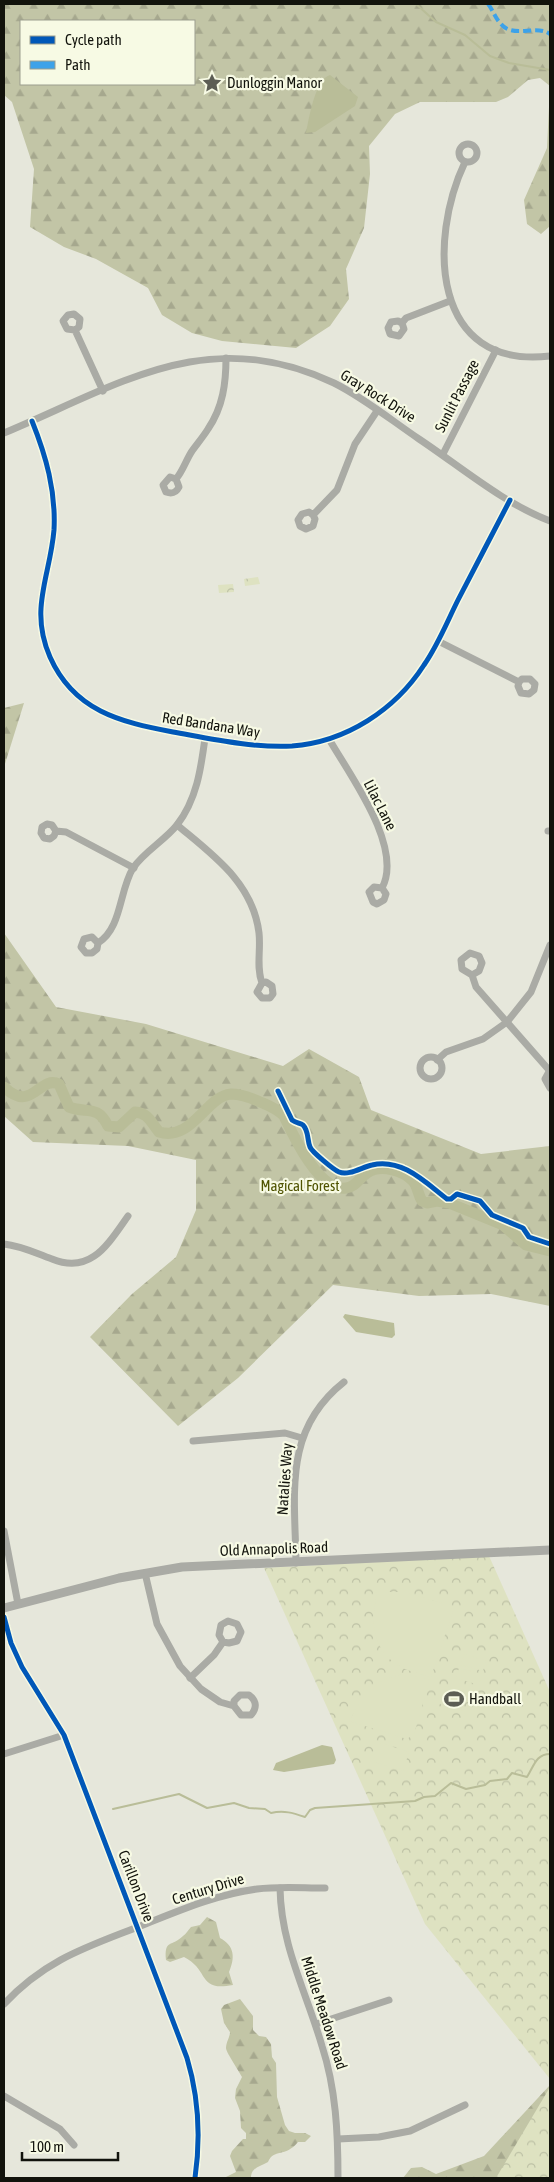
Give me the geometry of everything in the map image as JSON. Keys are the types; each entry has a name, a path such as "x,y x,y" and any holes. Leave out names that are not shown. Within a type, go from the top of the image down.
{"street":[{"path":"465,162 452,192 446,223 444,274 450,301 469,330 496,350 522,356 550,356"},
{"path":"402,323 410,316 450,301"},
{"path":"75,330 103,391"},
{"name":"Sunlit Passage","path":"443,454 496,350"},
{"path":"176,479 219,409 224,389 226,358"},
{"name":"Gray Rock Drive","path":"4,433 164,366 196,359 263,360 299,369 334,384 443,454 510,500 550,521"},
{"path":"313,515 337,490 355,444 377,411"},
{"name":"Red Bandana Way","path":"32,421 48,466 53,501 54,531 42,588 40,613 43,635 55,667 76,695 104,714 128,723 205,738 271,746 295,746 329,739 356,727 393,702 419,673 438,641 510,500"},
{"path":"438,641 519,682"},
{"path":"98,943 109,933 114,924 124,891 134,868 177,825 192,799 197,785 205,738"},
{"name":"Lilac Lane","path":"329,739 380,830 387,864 387,876 382,888"},
{"path":"177,825 228,868 247,896 258,932 258,971 262,983"},
{"path":"56,831 71,835 134,868"},
{"path":"437,1060 446,1052 482,1039 507,1022 531,992 550,946"},
{"path":"472,974 476,987 550,1070 545,1079 550,1088"},
{"path":"4,1244 31,1250 63,1263 82,1263 103,1249 128,1216"},
{"name":"Natalies Way","path":"296,1563 296,1499 298,1458 302,1438 321,1403 344,1382"},
{"path":"193,1441 278,1434 302,1438"},
{"path":"4,1531 18,1604"},
{"name":"Old Annapolis Road","path":"4,1608 145,1573 221,1564 296,1563 550,1550"},
{"path":"145,1573 152,1608 163,1638 180,1666 190,1678 213,1698 234,1706"},
{"name":"Carillon Drive","path":"4,1617 11,1643 22,1667 64,1735 187,2058 195,2088 199,2122 194,2178"},
{"path":"190,1678 214,1655 223,1642"},
{"path":"4,1754 64,1735"},
{"name":"Middle Meadow Road","path":"280,1888 286,1940 316,2024 333,2090 338,2139 338,2178"},
{"name":"Century Drive","path":"4,2004 25,1982 58,1960 79,1949 217,1898 258,1889 325,1888"},
{"path":"316,2024 389,2000"},
{"path":"4,2096 60,2129 74,2145"},
{"path":"338,2139 396,2135 424,2126 465,2105"}],"green space":[{"path":"4,4 550,4 550,86 540,78 528,80 508,97 496,102 420,102 395,114 369,146 370,174 364,228 346,269 349,299 330,326 296,348 222,341 192,333 162,315 148,288 96,259 64,247 30,227 34,169 12,102 4,95"},
{"path":"550,86 550,226 541,234 527,224 524,200 547,148"},
{"path":"258,577 260,584 245,586 244,579"},
{"path":"233,584 234,592 219,593 218,585"},
{"path":"24,703 4,767 4,708"},
{"name":"Magical Forest","path":"4,933 56,1007 146,1024 283,1066 309,1049 359,1077 371,1110 481,1154 550,1146 550,1306 491,1294 419,1296 333,1285 238,1378 178,1426 90,1337 132,1294 176,1257 196,1210 196,1160 128,1146 33,1142 4,1116"},
{"path":"489,1556 550,1692 550,2079 425,1924 264,1568"},
{"path":"377,1592 403,1592 450,1605 453,1611 431,1677 401,1667 384,1652 379,1644 374,1624"},
{"path":"464,1654 486,1661 483,1671 461,1665"},
{"path":"459,1668 482,1674 479,1685 456,1678"},
{"path":"404,1674 430,1680 414,1734 407,1739 349,1721 359,1703 376,1684"},
{"name":"Handball","path":"446,1686 468,1693 462,1711 440,1704"},
{"path":"381,1743 409,1752 403,1771 374,1762"},
{"path":"207,1917 216,1922 220,1938 231,1949 233,1957 229,1972 233,1985 222,1986 209,1983 198,1968 184,1957 170,1962 166,1960 166,1949 168,1946 179,1939 191,1927 200,1925"},
{"path":"240,1999 253,2016 253,2030 259,2036 266,2037 271,2044 272,2057 276,2063 277,2097 285,2125 289,2131 305,2133 311,2136 305,2142 298,2142 289,2150 273,2155 268,2162 254,2169 251,2178 224,2178 236,2172 230,2156 243,2139 246,2139 246,2133 241,2128 240,2111 235,2098 236,2089 242,2077 227,2050 226,2046 230,2032 224,2023 221,2009 224,2005"},
{"path":"550,2085 550,2178 403,2178 411,2168 422,2167 436,2174 484,2156"},
{"path":"550,2087 550,2178 496,2178"}],"shaded area":[{"path":"330,75 358,97 355,106 315,132 306,133 317,91 320,84"},
{"path":"345,1314 394,1323 395,1335 392,1338 356,1332 343,1317"},
{"path":"322,1745 332,1747 336,1760 334,1764 284,1772 273,1770 276,1763"}],"waterway":[{"path":"416,4 436,22 465,35 490,56 509,63 550,70"},
{"path":"4,1087 22,1097 28,1096 46,1084 59,1084 69,1107 96,1112 104,1119 108,1126 119,1127 135,1112 147,1116 159,1132 171,1133 181,1131 190,1125 214,1102 222,1097 231,1094 245,1096 272,1107 281,1113 308,1161 326,1181 336,1187 349,1187 372,1170 385,1169 397,1171 413,1181 422,1201 427,1203 437,1201 449,1203 503,1225 526,1245 550,1251"},
{"path":"113,1809 179,1794 207,1808 234,1803 249,1808 265,1809 271,1813 284,1812 305,1817 310,1810 315,1808 415,1801 424,1797 435,1796 451,1783 466,1789 485,1785 490,1781 507,1779 512,1773 527,1777 538,1758 550,1754"}],"marked path":[{"path":"488,4 499,22 506,28 518,31 538,30 550,34"}],"cycle path":[{"path":"32,421 42,447 49,474 54,516 52,547 41,608 41,624 50,657 60,675 85,702 117,718 153,728 217,740 277,746 312,743 350,730 384,709 412,681 429,657 510,500"},
{"path":"278,1091 292,1120 305,1127 310,1147 336,1171 347,1173 372,1165 383,1164 403,1168 422,1179 447,1199 451,1199 457,1194 480,1201 492,1215 523,1228 529,1237 550,1244"},
{"path":"4,1617 11,1643 22,1667 64,1735 187,2058 198,2117 195,2178"}],"place":[{"name":"Dunloggin Manor","path":"212,83"},
{"name":"Handball","path":"454,1699"}]}
